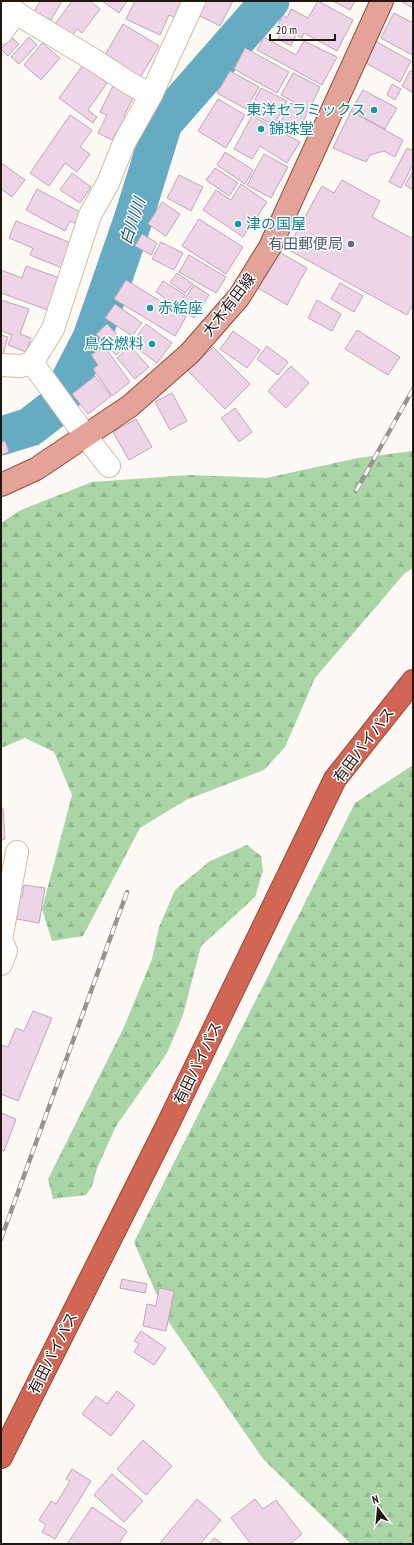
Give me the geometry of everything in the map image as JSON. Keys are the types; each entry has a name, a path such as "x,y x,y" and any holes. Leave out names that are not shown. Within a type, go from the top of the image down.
{"highway":[{"name":"有田バイパス","path":"1,1457 168,1124 335,779 413,681"}],"main road":[{"name":"大木有田線","path":"1,485 36,469 80,428 130,406 190,353 239,297 270,248 382,1"}],"street":[{"path":"1,365 21,366 32,363 53,329 90,215 108,183 124,143 151,95 194,1"},
{"path":"1,33 17,8 129,83 151,95"},
{"path":"32,363 109,466"},
{"path":"1,964 6,951 1,940 17,852"}],"green space":[{"path":"413,451 413,568 404,574 315,678 285,747 264,770 186,800 140,828 83,936 52,941 42,909 72,795 54,752 25,738 1,748 1,523 21,510 92,482 189,475 266,478 358,458"},
{"path":"413,765 413,1544 351,1544 263,1459 168,1321 134,1242 355,803"},
{"path":"247,845 261,856 263,871 255,897 201,946 183,1015 167,1053 116,1126 97,1168 92,1186 86,1195 53,1199 48,1179 124,1027 152,959 159,927 175,890 210,861"}],"building":[{"path":"40,1 62,1 51,20 34,12"},
{"path":"72,1 90,1 100,9 82,33 77,29 70,39 53,27"},
{"path":"102,1 127,1 119,13"},
{"path":"135,1 182,1 174,17 169,15 160,35 126,19"},
{"path":"197,1 233,1 220,26 192,12"},
{"path":"318,1 353,20 337,51 304,33 302,38 296,35 291,46 278,39 282,31 276,28 283,15 287,18 291,9 308,18"},
{"path":"333,1 355,1 350,10"},
{"path":"413,1 413,8 402,2"},
{"path":"394,13 413,23 412,55 381,38"},
{"path":"123,24 159,46 138,81 102,60"},
{"path":"29,37 37,45 19,64 11,57"},
{"path":"264,37 296,55 304,41 337,57 322,85 257,50"},
{"path":"12,38 19,44 8,56 1,49"},
{"path":"375,41 411,61 400,82 364,62"},
{"path":"42,43 60,58 41,80 24,65"},
{"path":"245,48 289,72 277,93 234,69"},
{"path":"83,65 107,83 88,110 97,117 93,123 59,98"},
{"path":"230,71 259,87 246,109 217,93"},
{"path":"410,71 413,72 413,93 402,86"},
{"path":"293,73 320,87 309,110 281,95"},
{"path":"115,82 136,92 124,116 129,119 123,130 119,128 112,140 98,133 107,115 100,112"},
{"path":"392,84 401,89 395,100 387,95"},
{"path":"261,88 287,101 274,125 248,112"},
{"name":"東洋セラミックス","path":"363,90 397,108 385,129 351,111"},
{"path":"218,99 245,115 226,148 198,131"},
{"path":"291,103 308,112 295,136 278,127"},
{"path":"351,111 403,140 395,157 384,151 370,155 366,162 333,148"},
{"path":"70,115 92,130 80,147 90,154 77,172 65,163 49,186 30,173"},
{"name":"錦珠堂","path":"252,116 300,142 287,163 260,146 252,159 234,149"},
{"path":"407,148 413,151 413,164 401,188 389,182"},
{"path":"225,152 253,170 245,184 217,165"},
{"path":"264,154 288,167 271,198 247,185"},
{"path":"3,164 25,180 12,197 1,189 1,166"},
{"path":"215,168 238,183 229,196 206,180"},
{"path":"413,171 413,190 405,185"},
{"path":"72,173 91,187 80,203 60,190"},
{"path":"179,175 203,187 191,211 167,198"},
{"name":"有田郵便局","path":"342,180 380,201 372,217 413,239 413,305 407,315 287,249 322,186 334,193"},
{"name":"津の国屋","path":"241,184 267,202 243,237 203,210 216,190 231,200"},
{"path":"37,189 82,213 76,224 70,221 65,231 26,210"},
{"path":"162,202 180,214 166,236 148,224"},
{"path":"199,219 243,247 226,274 182,246"},
{"path":"16,221 76,245 67,270 30,255 33,248 9,238"},
{"path":"142,234 157,243 151,255 135,246"},
{"path":"161,242 183,253 174,270 152,259"},
{"path":"279,252 307,268 287,305 258,288"},
{"path":"189,255 226,277 216,293 179,272"},
{"path":"26,266 60,278 48,310 1,293 1,270 22,278"},
{"path":"177,273 193,284 185,293 170,282"},
{"name":"赤絵座","path":"126,280 186,317 175,336 114,299"},
{"path":"163,281 185,295 177,307 156,292"},
{"path":"340,283 363,296 354,312 331,299"},
{"path":"194,285 209,295 194,318 179,307"},
{"path":"1,300 29,309 20,334 31,338 26,352 8,345 12,335 1,331"},
{"path":"317,300 341,314 332,331 308,318"},
{"path":"115,304 142,323 132,336 105,318"},
{"path":"107,324 127,345 116,355 96,334"},
{"name":"鳥谷燃料","path":"146,324 172,343 157,363 131,344"},
{"path":"357,330 400,357 388,375 345,349"},
{"path":"233,331 260,350 247,368 220,349"},
{"path":"1,335 8,337 2,358 1,358"},
{"path":"104,346 130,382 112,396 93,369 98,365 91,355"},
{"path":"130,346 149,367 135,379 117,358"},
{"path":"267,346 288,362 278,375 257,359"},
{"path":"213,347 250,384 225,409 188,371"},
{"path":"291,366 309,383 286,408 268,391"},
{"path":"95,376 111,396 88,414 72,394"},
{"path":"172,393 187,421 170,430 155,402"},
{"path":"235,408 252,432 239,442 221,418"},
{"path":"136,419 152,447 129,460 113,432"},
{"path":"5,441 9,452 1,455 1,442"},
{"path":"1,808 3,808 5,839 1,840"},
{"path":"24,885 45,888 39,923 11,918 15,896 22,897"},
{"path":"33,1011 52,1018 18,1101 1,1094 1,1045 8,1047 16,1028 24,1031"},
{"path":"1,1113 16,1119 4,1151 1,1150"},
{"path":"122,1279 147,1284 145,1293 120,1288"},
{"path":"159,1288 174,1291 166,1331 143,1326 147,1304 156,1306"},
{"path":"141,1331 166,1348 154,1365 134,1352 139,1344 134,1341"},
{"path":"117,1391 135,1405 111,1436 82,1414 96,1396 107,1404"},
{"path":"143,1440 172,1466 146,1495 117,1469"},
{"path":"72,1469 91,1481 55,1539 42,1532 46,1525 39,1520 51,1501 56,1504 70,1481 66,1479"},
{"path":"112,1474 143,1501 124,1522 94,1495"},
{"path":"197,1499 221,1520 200,1544 159,1544"},
{"path":"255,1499 263,1509 276,1500 302,1534 290,1544 251,1544 231,1518"},
{"path":"92,1507 127,1531 119,1544 67,1544"},
{"path":"214,1538 223,1544 209,1544"}],"waterway":[{"name":"白川川","path":"1,436 30,427 57,406 92,338 133,220 163,123 270,1"}],"railway":[{"path":"356,491 413,389"},
{"path":"1,1239 127,892"}],"place":[{"name":"東洋セラミックス","path":"374,110"},
{"name":"錦珠堂","path":"261,129"},
{"name":"津の国屋","path":"238,224"},
{"name":"有田郵便局","path":"351,244"},
{"name":"赤絵座","path":"150,308"},
{"name":"鳥谷燃料","path":"152,344"}]}
